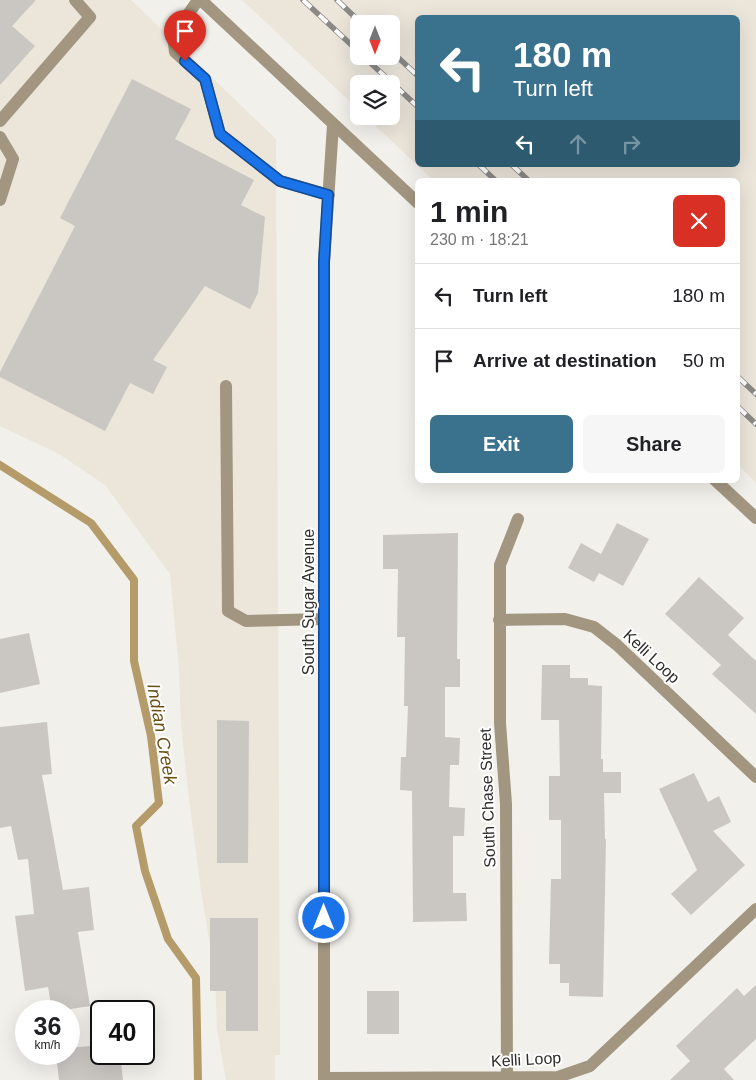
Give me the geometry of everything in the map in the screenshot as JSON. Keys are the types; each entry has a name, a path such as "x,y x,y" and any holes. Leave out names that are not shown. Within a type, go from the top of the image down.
{"street":[{"path":"0,121 90,17 75,0"},
{"path":"328,195 280,181 220,134 205,79 175,52 173,36 200,0 415,200"},
{"name":"South Sugar Avenue","path":"324,1079 324,262 333,125"},
{"path":"0,137 13,159 0,200"},
{"path":"226,386 228,611 246,621 324,620"},
{"path":"718,483 756,518"},
{"name":"South Chase Street","path":"507,1079 506,804 500,723 500,565 518,519"},
{"name":"Kelli Loop","path":"499,620 565,620 594,627 617,645 756,777"},
{"name":"Kelli Loop","path":"324,1079 507,1079 558,1077 590,1066 756,909"}],"shaded area":[{"path":"0,0 131,0 276,139 280,1055 275,1055 275,1080 226,1080 217,1029 215,975 201,891 189,799 181,725 179,669 170,574 105,485 59,454 0,426"},
{"path":"242,0 756,0 756,483 740,467 740,178 431,178 419,167 740,167 740,15 415,15 415,163 375,125 400,125 400,75 350,75 350,102"}],"building":[{"path":"0,0 36,0 12,26 35,46 0,85"},
{"path":"132,79 191,109 175,139 254,180 241,205 265,217 258,293 250,309 205,286 153,360 167,367 153,394 130,383 105,431 0,377 0,372 75,226 60,218"},
{"path":"617,523 649,539 623,586 599,573 594,582 568,568 581,543 601,554"},
{"path":"458,533 457,659 460,659 460,687 445,687 445,737 460,738 459,765 450,765 449,807 465,808 464,836 453,836 453,893 466,893 467,921 413,922 412,791 400,790 401,757 406,757 408,706 404,706 405,637 397,637 398,569 383,569 383,535"},
{"path":"699,577 744,618 728,635 756,661 756,714 712,674 721,665 665,614"},
{"path":"29,633 40,684 0,693 0,639"},
{"path":"542,665 570,665 570,678 588,678 588,685 602,686 601,759 603,759 603,772 621,772 621,793 604,793 606,839 603,997 569,996 569,983 560,983 560,964 549,964 551,879 561,879 561,820 549,820 549,776 560,776 559,720 541,720"},
{"path":"217,720 249,721 248,863 217,863"},
{"path":"47,722 52,774 42,775 63,890 89,887 94,930 78,932 90,1006 80,1008 80,1000 50,1000 48,987 25,991 15,916 34,914 28,859 18,860 11,826 0,828 0,727"},
{"path":"694,773 708,802 719,796 731,822 713,831 745,865 691,915 671,894 697,870 659,789"},
{"path":"210,918 258,918 258,1031 226,1031 226,991 210,991"},
{"path":"756,985 756,1039 724,1069 734,1080 670,1080 690,1061 676,1046 737,988 744,996"},
{"path":"367,991 399,991 399,1034 367,1034"},
{"path":"90,1046 90,1065 121,1065 123,1080 59,1080 57,1065 80,1065 80,1047"}],"waterway":[{"name":"Indian Creek","path":"0,465 91,523 134,580 134,661 151,736 159,803 136,826 145,871 168,939 196,978 198,1080"}],"railway":[{"path":"303,0 350,44"},
{"path":"337,0 353,15"},
{"path":"400,59 415,73"},
{"path":"373,65 415,104"},
{"path":"481,167 493,178"},
{"path":"514,167 526,178"},
{"path":"740,379 756,394"},
{"path":"740,409 756,424"}],"route":[{"path":"185,61 205,79 220,134 280,181 328,195 324,262 324,918"}]}
